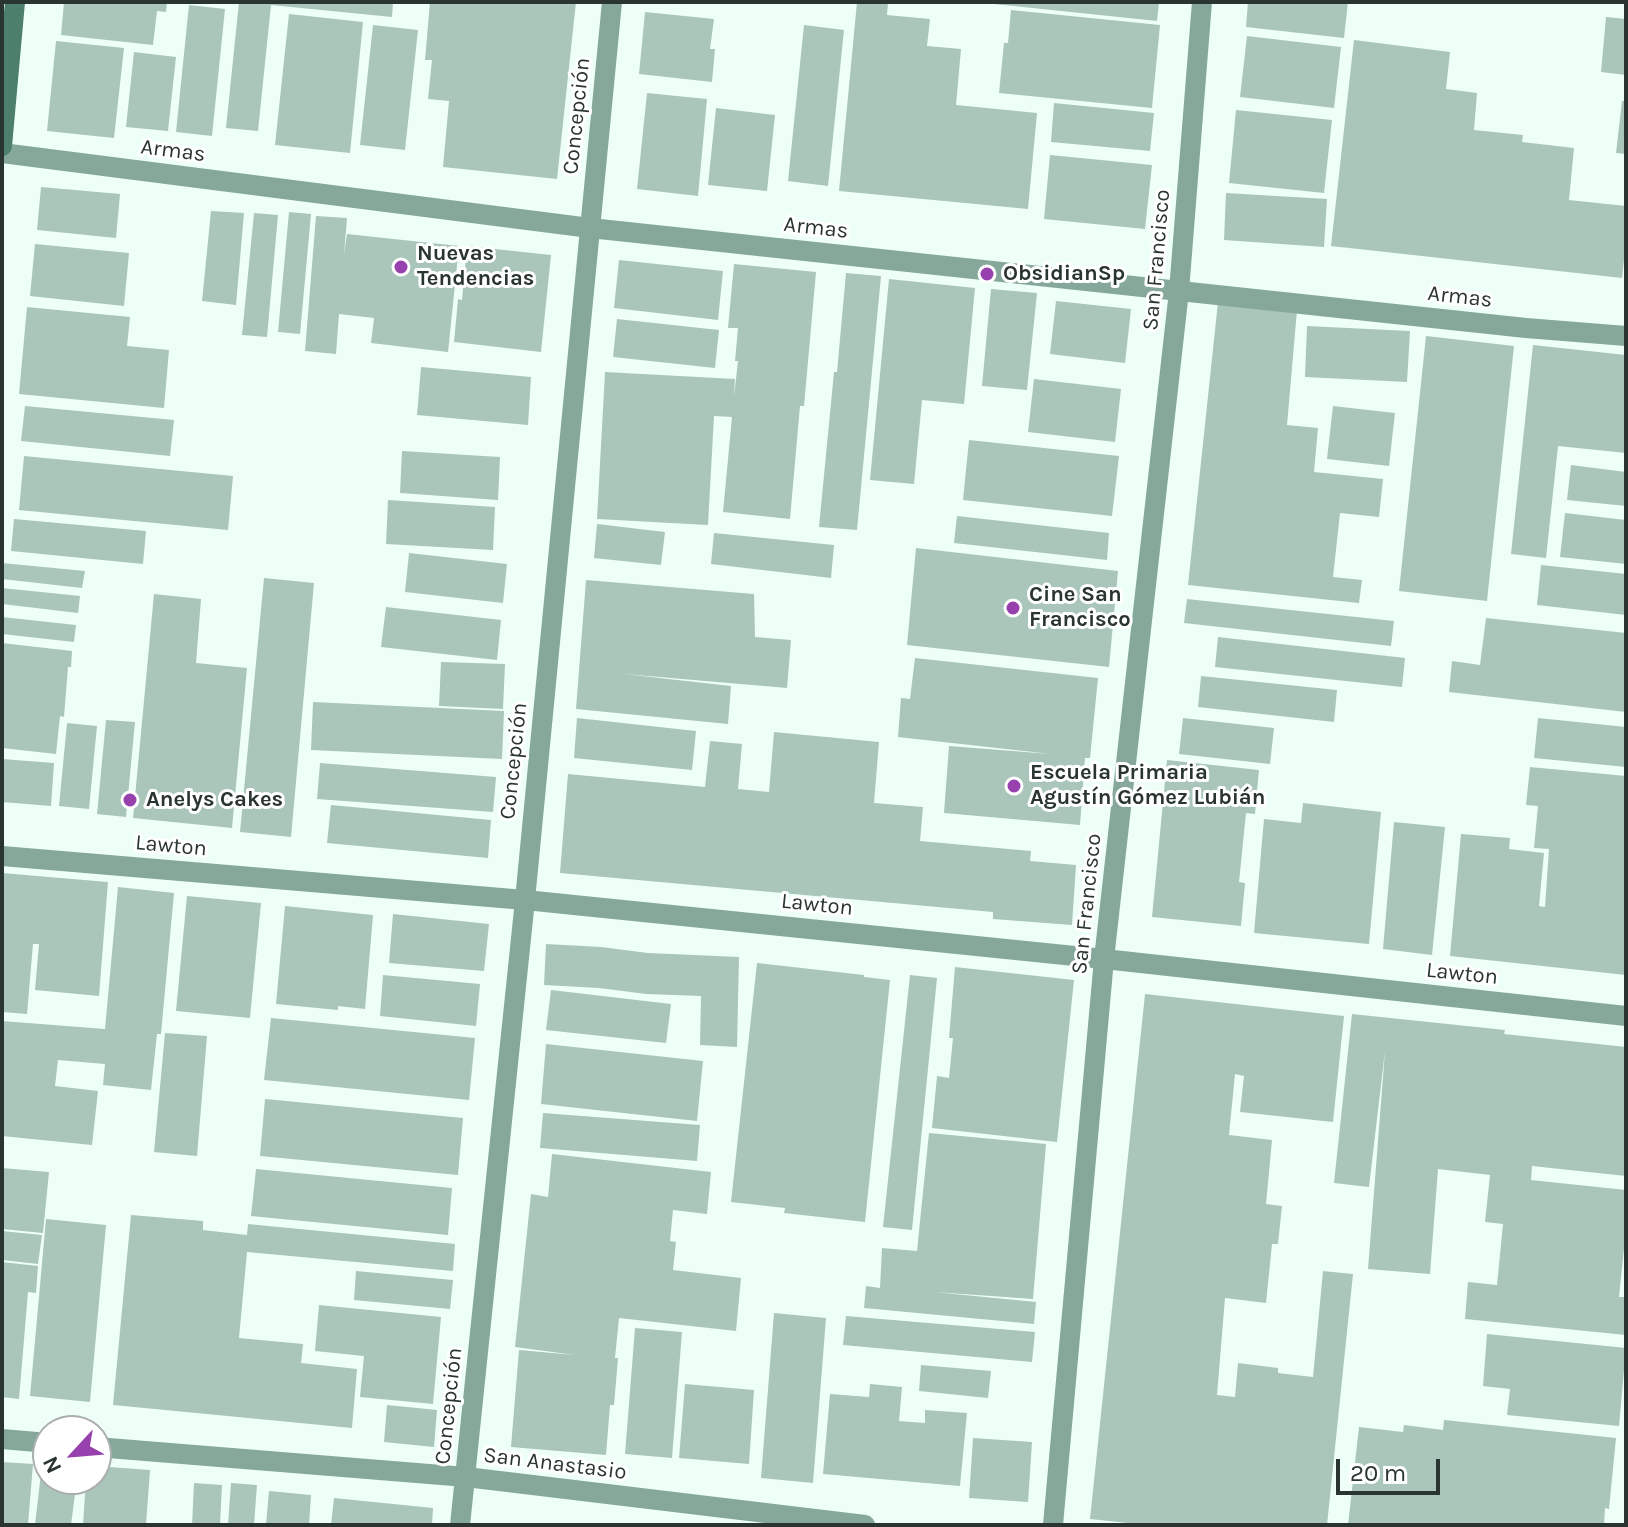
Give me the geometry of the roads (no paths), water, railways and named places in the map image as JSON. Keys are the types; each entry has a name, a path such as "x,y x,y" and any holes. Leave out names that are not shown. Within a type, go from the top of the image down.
{"main road":[{"path":"2,146 15,2"}],"street":[{"name":"Concepción","path":"460,1525 525,900 612,2"},
{"name":"San Francisco","path":"1053,1525 1104,959 1179,291 1202,2"},
{"name":"Armas","path":"2,153 590,228 1526,328 1626,336"},
{"name":"Lawton","path":"2,856 525,900 1626,1016"},
{"path":"2,1439 32,1442"},
{"name":"San Anastasio","path":"112,1448 466,1477 865,1525"}],"place":[{"name":"Nuevas Tendencias","path":"401,267"},
{"name":"ObsidianSp","path":"987,274"},
{"name":"Cine San Francisco","path":"1013,608"},
{"name":"Escuela Primaria Agustín Gómez Lubián","path":"1014,786"},
{"name":"Anelys Cakes","path":"130,800"}]}
